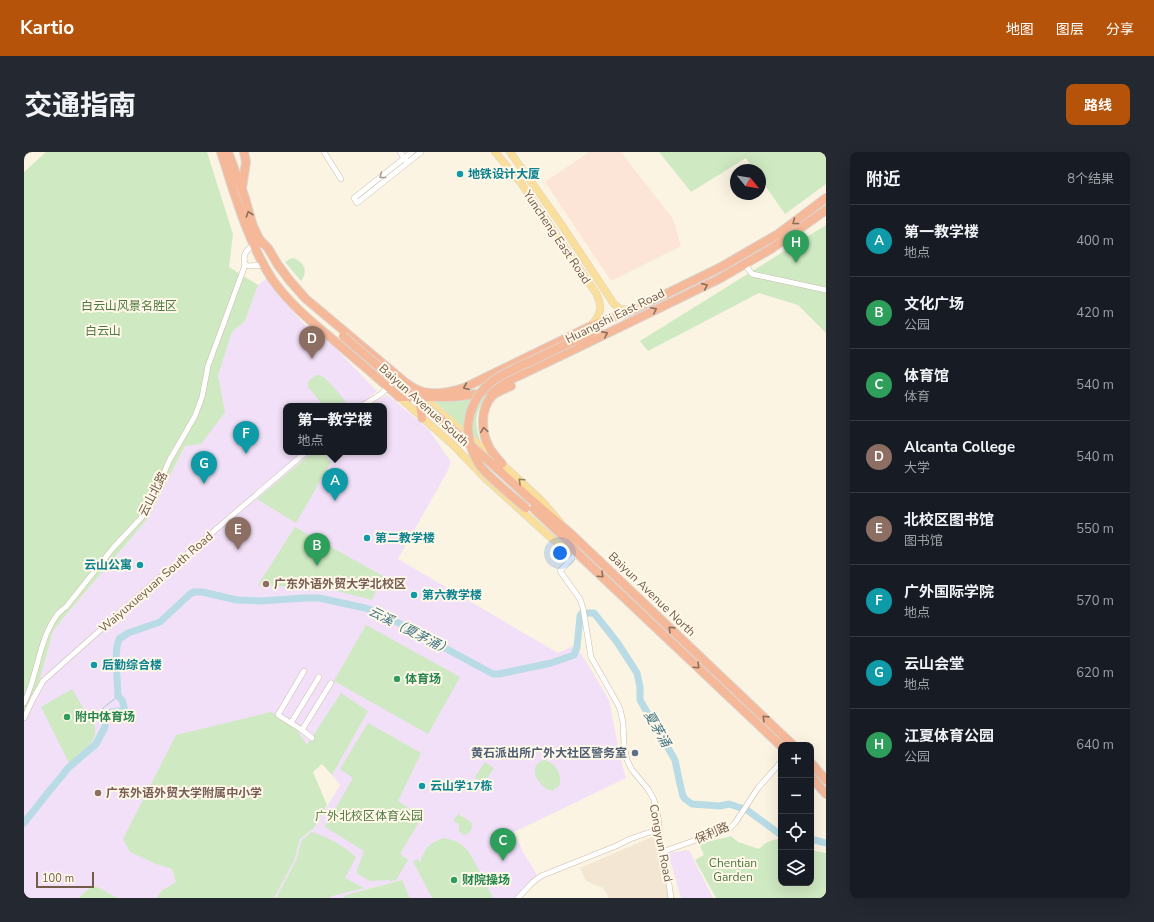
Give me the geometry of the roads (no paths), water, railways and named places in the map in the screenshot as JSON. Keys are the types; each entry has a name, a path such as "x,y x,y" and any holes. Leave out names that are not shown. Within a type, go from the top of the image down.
{"highway":[{"path":"215,152 220,168 237,189"},
{"name":"Baiyun Avenue South","path":"220,152 251,220 257,241 258,253 280,289 298,310 399,397"},
{"name":"Baiyun Avenue South","path":"228,152 237,189"},
{"path":"237,189 246,162 244,152"},
{"name":"Huangshi East Road","path":"399,397 427,395 457,390 591,326 634,310 713,271 758,246 789,226 826,198"},
{"name":"Huangshi East Road","path":"406,384 417,390 425,392 427,395 445,398 471,395 503,384 719,279 784,241 826,210"},
{"name":"Baiyun Avenue South","path":"257,241 276,271 294,293 341,338"},
{"name":"Baiyun Avenue South","path":"257,241 268,248 278,265 306,299 406,384"},
{"name":"Baiyun Avenue South","path":"264,265 300,304 489,465"},
{"path":"577,553 556,536 488,473 477,460 470,446 469,440 468,425 470,415 478,395 494,380 611,323 634,310"},
{"path":"502,464 489,447 484,432 484,413 489,400 496,394 542,370 571,351"},
{"path":"498,371 495,375 495,380 503,384"},
{"path":"422,418 420,404 427,395"},
{"name":"Baiyun Avenue North","path":"489,465 567,530 791,742"},
{"name":"Baiyun Avenue North","path":"489,465 561,534 577,553 778,743"},
{"path":"814,766 826,780"},
{"path":"812,778 826,794"}],"main road":[{"name":"Yuncheng East Road","path":"495,152 521,183 596,293 600,302 600,312 591,326"},
{"name":"Yuncheng East Road","path":"510,152 561,224 614,304 617,307 634,310"},
{"name":"Baiyun Avenue South","path":"427,395 431,404 502,464 553,512 567,530"},
{"name":"Baiyun Avenue South","path":"399,397 452,444 485,478 550,537 577,553"},
{"path":"422,418 423,409 431,404"}],"street":[{"path":"324,152 340,179"},
{"path":"400,152 406,161"},
{"path":"412,152 406,161 357,203 354,198 406,161 421,152"},
{"name":"云山北路","path":"24,702 39,660 44,638 57,614 66,607 113,548 142,517 154,497 169,461 195,416 202,397 208,366 245,264 245,252 257,241"},
{"path":"245,264 248,266 264,265"},
{"path":"745,264 752,274 826,290"},
{"path":"596,293 600,294 603,292 603,288"},
{"path":"367,403 382,394 398,377"},
{"name":"Waiyuxueyuan South Road","path":"24,718 43,681 303,455"},
{"name":"Congyun Road","path":"577,553 560,571 579,597 585,617 589,650 594,663 620,709 623,722 625,752 632,770 652,795 657,810 662,852 670,884 671,898"},
{"path":"304,671 278,715 312,738"},
{"path":"291,723 318,676"},
{"path":"302,730 331,683"},
{"path":"27,696 33,699"},
{"name":"保利路","path":"662,852 730,828 735,824 758,788 778,765"},
{"path":"518,898 541,876 630,839 659,829"}],"waterway":[{"name":"云溪（夏茅涌）","path":"24,823 68,768 96,744 105,727 106,713 125,710 122,700 118,696 116,658 119,639 128,633 160,622 190,594 194,592 202,592 237,600 261,601 319,598 365,608 393,620 493,674 551,663 574,655 577,647 580,616 582,613 594,613 617,642 637,673 640,687 640,700 675,760 685,799 692,804 720,806 729,804 747,810 778,833"},
{"path":"106,713 102,713 103,708 118,696"},
{"name":"夏茅涌","path":"814,840 826,843"}],"place":[{"name":"地铁设计大厦","path":"460,174"},
{"name":"江夏体育公园","path":"796,263"},
{"name":"Alcanta College","path":"312,359"},
{"name":"广外国际学院","path":"246,454"},
{"name":"云山会堂","path":"204,484"},
{"name":"第一教学楼","path":"335,501"},
{"name":"第二教学楼","path":"367,538"},
{"name":"北校区图书馆","path":"238,550"},
{"name":"云山公寓","path":"140,565"},
{"name":"文化广场","path":"317,566"},
{"name":"广东外语外贸大学北校区","path":"266,584"},
{"name":"第六教学楼","path":"414,595"},
{"name":"后勤综合楼","path":"94,665"},
{"name":"体育场","path":"397,679"},
{"name":"附中体育场","path":"67,717"},
{"name":"黄石派出所广外大社区警务室","path":"635,753"},
{"name":"云山学17栋","path":"422,786"},
{"name":"广东外语外贸大学附属中小学","path":"98,793"},
{"name":"体育馆","path":"503,861"},
{"name":"财院操场","path":"454,880"}],"park label":[{"name":"白云山风景名胜区","path":"129,306"},
{"name":"白云山","path":"103,331"},
{"name":"广外北校区体育公园","path":"369,816"},
{"name":"Chentian Garden","path":"733,870"}]}
